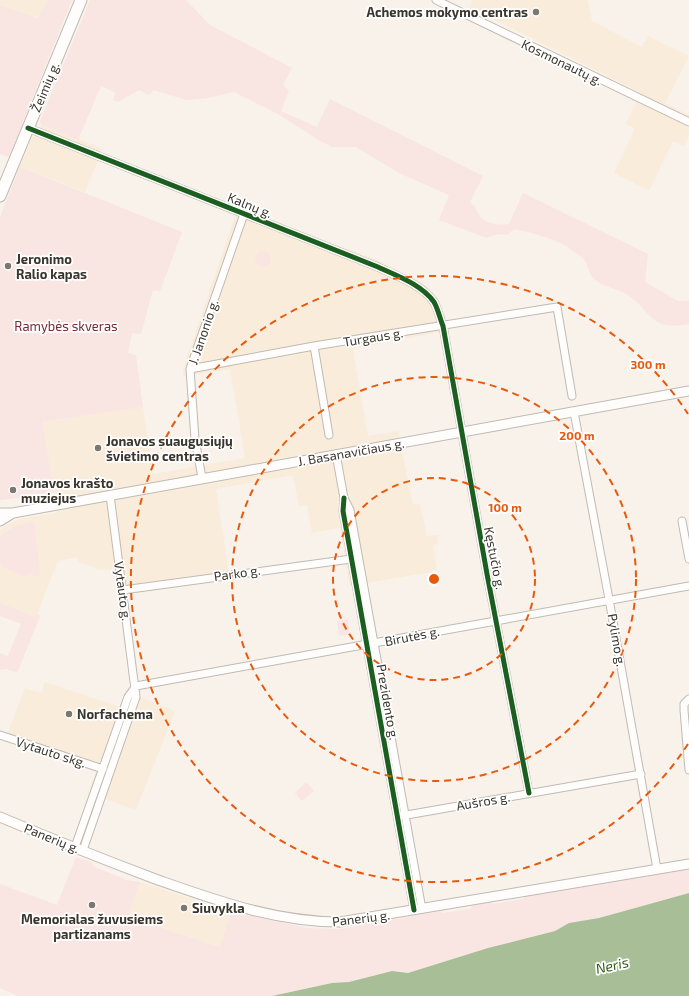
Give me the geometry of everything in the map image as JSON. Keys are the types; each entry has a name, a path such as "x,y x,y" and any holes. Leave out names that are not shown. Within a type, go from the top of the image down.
{"main road":[{"name":"Žeimių g.","path":"0,196 81,0"},
{"name":"J. Basanavičiaus g.","path":"0,513 13,513 689,391"},
{"name":"J. Basanavičiaus g.","path":"0,522 13,513"},
{"name":"Panerių g.","path":"0,817 204,897 280,917 318,922 340,922 418,910 689,864"}],"street":[{"name":"Kosmonautų g.","path":"436,0 689,122"},
{"name":"Kalnų g.","path":"28,128 327,247 408,281 423,291 434,303 443,326"},
{"name":"J. Janonio g.","path":"202,478 195,439 190,370 244,214"},
{"name":"Turgaus g.","path":"190,370 314,346 557,308 572,396"},
{"name":"Kęstučio g.","path":"443,326 461,432 529,793"},
{"path":"314,346 329,435"},
{"name":"Pylimo g.","path":"574,412 641,774 657,869"},
{"name":"Prezidento g.","path":"336,454 344,498 343,510 351,558 370,643"},
{"name":"Vytauto g.","path":"79,848 136,697 136,686 110,495"},
{"name":"Prezidento g.","path":"344,498 350,510 370,643 418,910"},
{"path":"682,521 689,559"},
{"name":"Parko g.","path":"122,590 351,558"},
{"name":"Birutės g.","path":"136,686 609,599 689,586"},
{"path":"79,848 103,769 128,697 136,686"},
{"path":"689,699 684,704 689,770"},
{"name":"Vytauto skg.","path":"0,735 103,769"},
{"name":"Aušros g.","path":"401,816 641,774"}],"shaded area":[{"path":"0,0 49,0 40,14 33,18 0,5"},
{"path":"472,0 588,0 592,21 642,47 648,36 689,56 665,103 689,115 689,136 684,146 673,141 649,191 614,173 635,129 626,124 641,93 469,7"},
{"path":"41,124 103,149 85,192 20,167 32,137 36,136"},
{"path":"238,207 382,262 426,285 438,298 450,330 353,349 368,436 398,431 413,505 420,504 427,536 437,535 438,544 433,545 437,570 350,586 340,528 312,533 307,505 299,506 293,475 216,489 230,579 121,592 118,568 100,570 79,562 78,557 58,561 37,614 34,616 0,603 0,531 4,526 19,519 56,513 42,422 143,407 153,474 245,458 230,369 183,377 183,369"},
{"path":"45,682 126,709 133,694 175,711 136,810 88,793 99,764 7,735 25,688 41,693"},
{"path":"140,882 231,912 220,947 128,917"}],"green space":[{"path":"49,0 72,0 9,157 0,154 0,5 37,18"},
{"path":"90,0 186,0 210,25 292,68 283,85 289,91 281,111 317,127 330,99 483,176 470,202 475,207 479,215 489,222 501,225 509,224 523,193 648,254 645,282 678,301 689,301 689,324 675,326 656,321 630,297 595,280 591,276 584,259 566,246 554,240 514,229 507,235 497,234 487,238 439,220 449,195 399,173 356,147 333,147 322,142 278,114 234,92 209,98 186,100 154,90 149,95 139,90 118,102 113,100 116,93 101,86 78,140 41,124 40,121"},
{"name":"Ramybės skveras","path":"20,167 182,232 160,291 153,290 141,334 132,333 128,353 136,355 143,407 42,422 54,492 0,500 0,217"},
{"path":"263,251 269,253 271,259 269,265 263,267 257,265 255,259 257,253"},
{"path":"34,522 40,574 37,577 29,574 26,577 2,567 3,563 0,561 0,538 7,531 15,527"},
{"path":"0,603 34,616 37,614 40,616 18,671 16,672 6,669 0,670 0,653 8,656 21,624 0,616"},
{"path":"348,619 350,634 339,636 337,621"},
{"path":"306,782 314,791 302,801 295,793"},
{"path":"76,857 91,862 95,867 127,880 140,882 128,917 220,947 231,912 307,928 340,929 440,911 443,913 470,909 472,906 490,902 493,904 523,899 526,896 689,869 689,893 599,918 569,923 555,931 488,948 408,973 392,971 349,982 332,983 272,996 18,996 0,988 0,884 57,905"}],"water":[{"name":"Neris","path":"689,893 689,996 272,996 332,983 349,982 392,971 408,973 488,948 555,931 569,923 599,918"}],"cycle path":[{"path":"28,128 378,267 416,285 434,302 443,326 487,574 529,793"},
{"path":"344,498 343,511 414,910"}],"place":[{"name":"Achemos mokymo centras","path":"536,12"},
{"name":"Jeronimo Ralio kapas","path":"8,266"},
{"name":"Jonavos suaugusiųjų švietimo centras","path":"98,448"},
{"name":"Jonavos krašto muziejus","path":"13,490"},
{"name":"Norfachema","path":"69,714"},
{"name":"Memorialas žuvusiems partizanams","path":"92,905"},
{"name":"Siuvykla","path":"184,908"}]}
